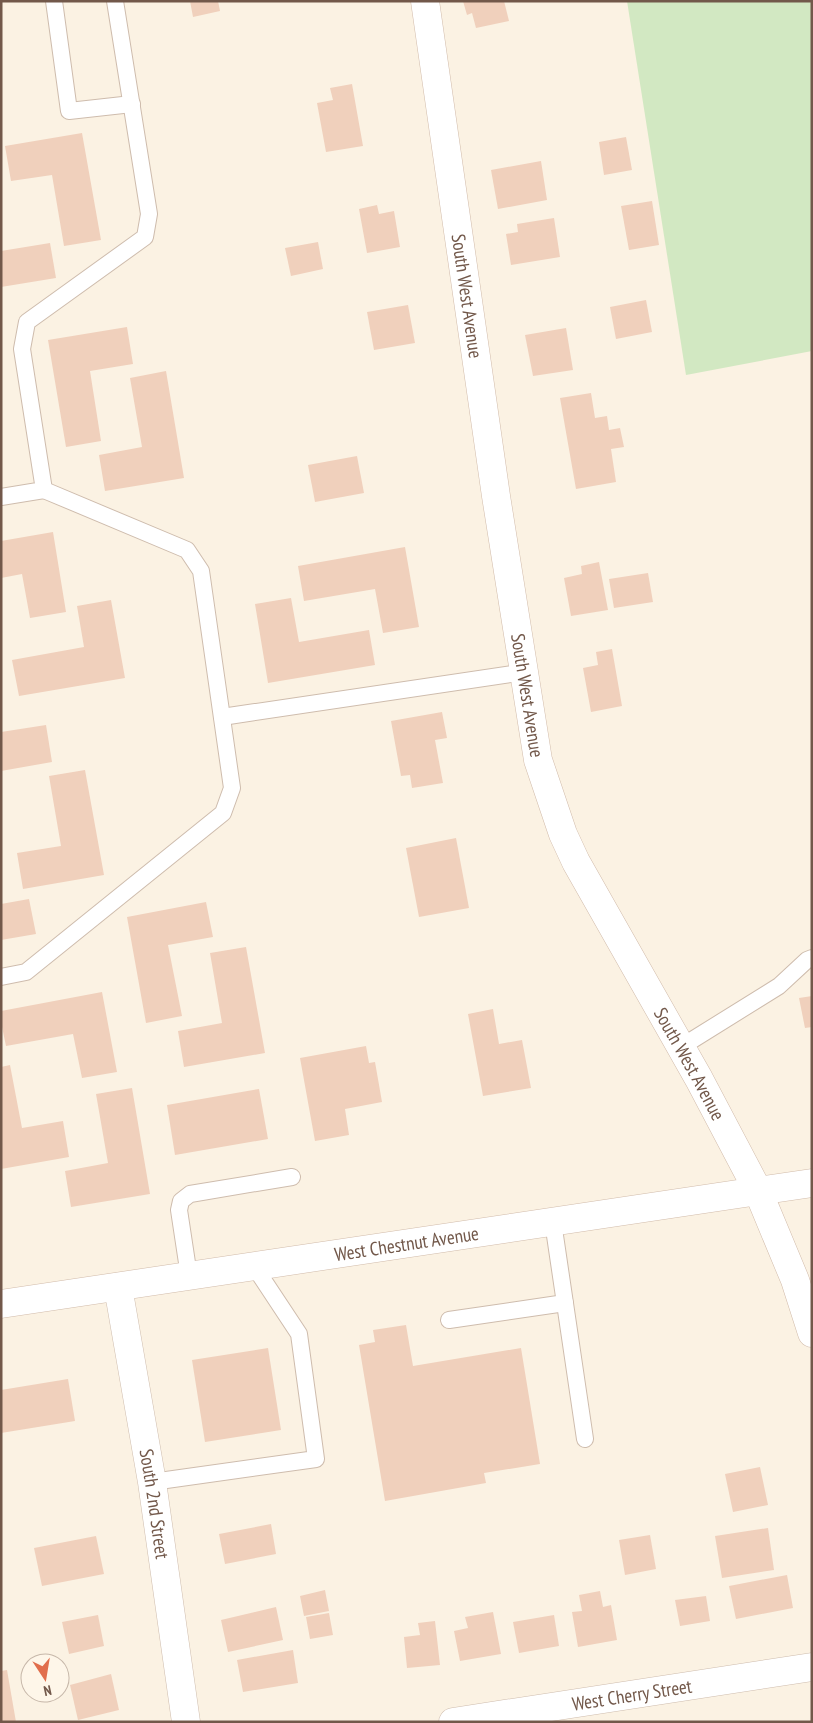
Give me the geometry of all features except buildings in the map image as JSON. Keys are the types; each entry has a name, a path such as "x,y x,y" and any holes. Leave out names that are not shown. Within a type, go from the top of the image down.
{"street":[{"name":"South West Avenue","path":"425,1 496,496 538,760 563,834 576,862 681,1047 758,1191 795,1280 812,1333"},
{"name":"West Chestnut Avenue","path":"1,1304 812,1183"},
{"name":"South 2nd Street","path":"118,1287 152,1482 186,1722"},
{"name":"West Cherry Street","path":"453,1722 535,1716 812,1667"}],"lane":[{"path":"54,1 69,111 132,104"},
{"path":"44,490 22,349 27,322 145,237 149,214 115,1"},
{"path":"1,497 44,490 187,550 201,571 232,788 223,813 26,972 1,977"},
{"path":"222,717 525,672"},
{"path":"681,1047 779,986 807,960 812,958"},
{"path":"189,1276 179,1210 181,1200 190,1194 292,1177"},
{"path":"553,1222 585,1439"},
{"path":"152,1482 316,1460 299,1334 254,1266"},
{"path":"448,1320 565,1303"}],"green space":[{"path":"627,1 812,1 812,351 686,375"}]}
